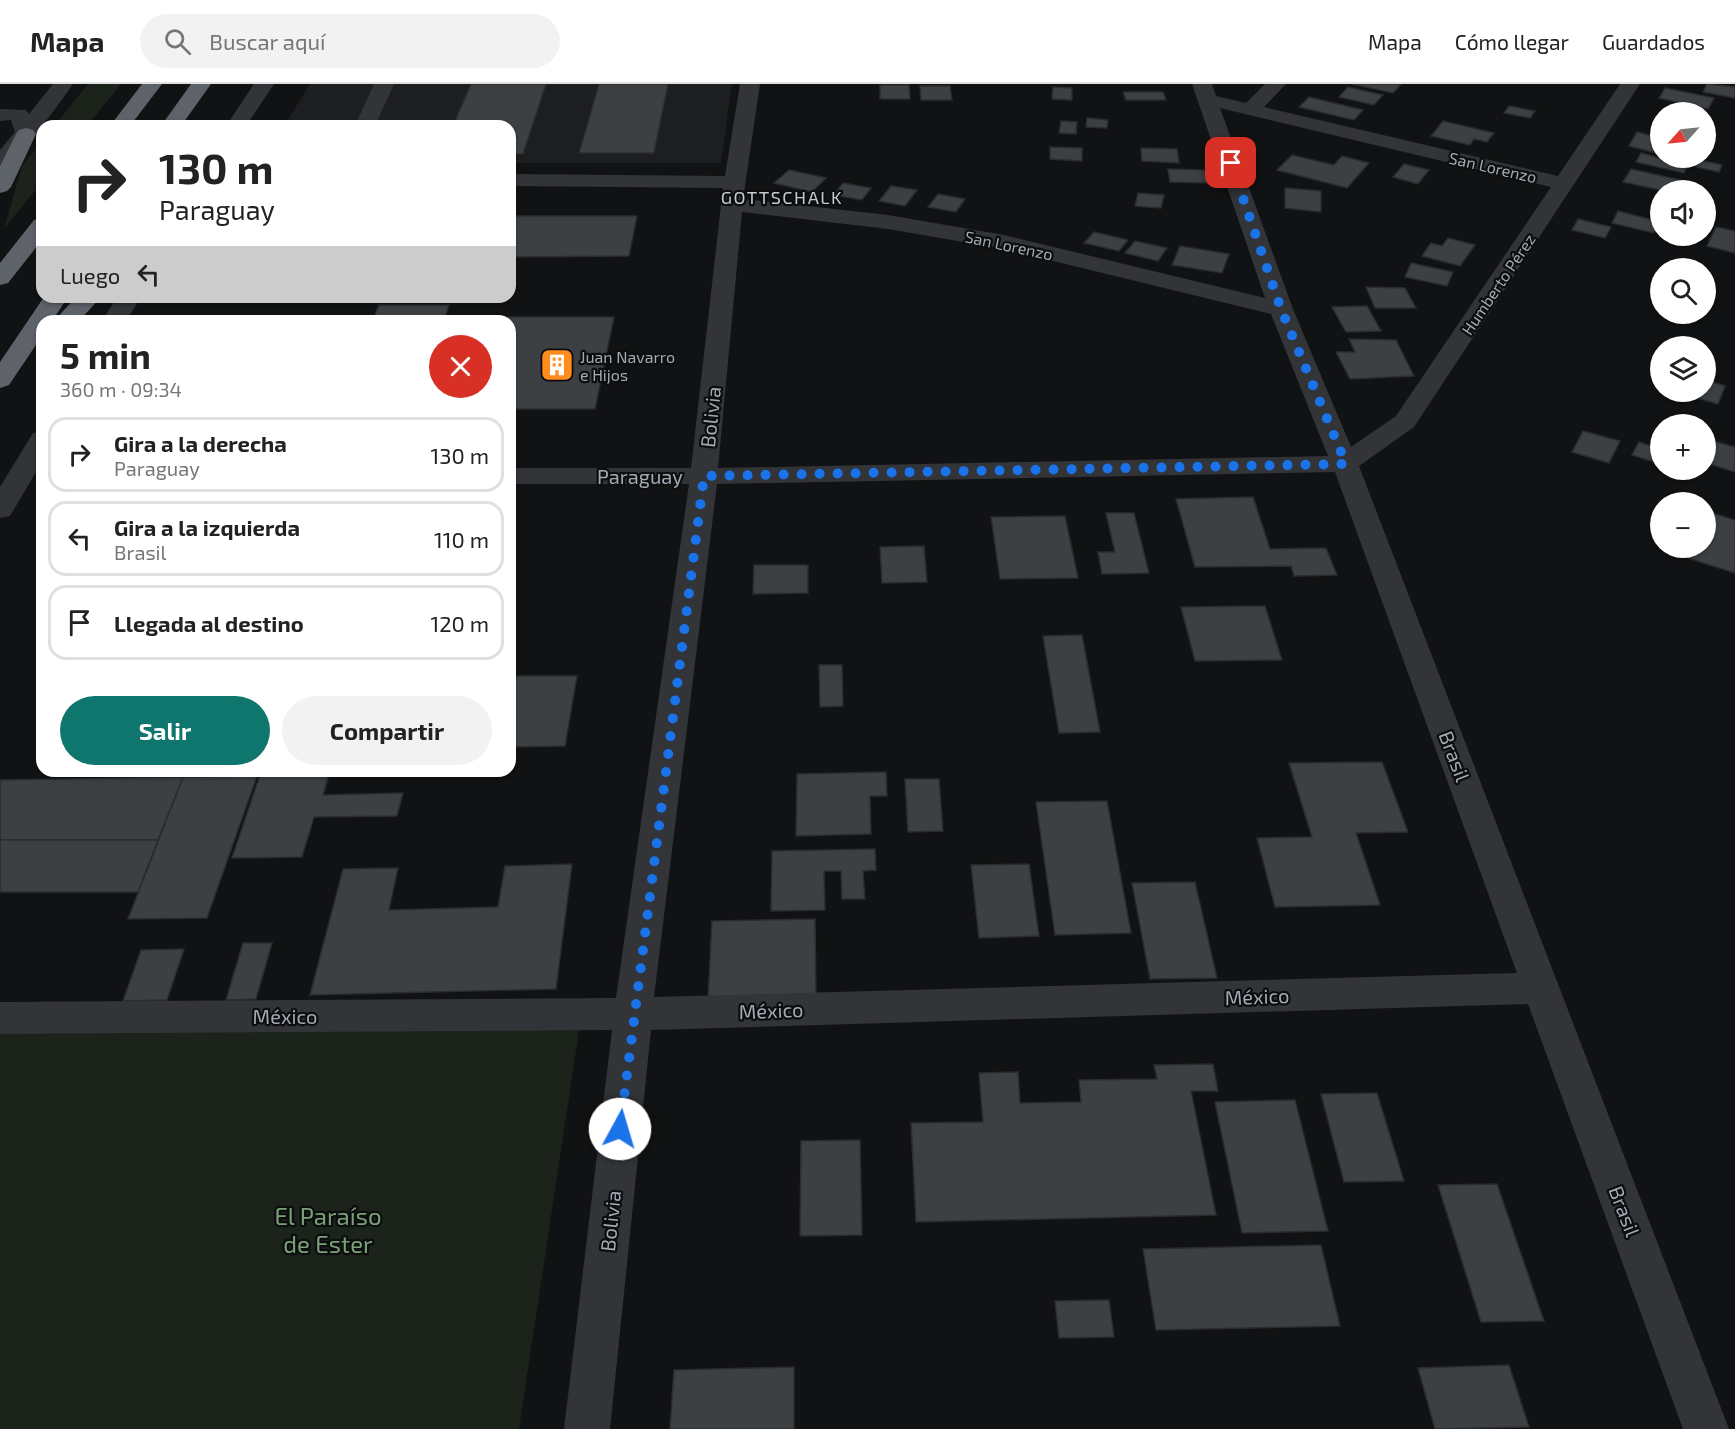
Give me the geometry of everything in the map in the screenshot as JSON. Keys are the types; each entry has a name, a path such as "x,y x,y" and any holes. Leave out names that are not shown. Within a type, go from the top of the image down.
{"highway":[{"path":"125,120 152,84"},
{"path":"175,120 201,84"},
{"path":"0,187 26,134"},
{"path":"0,278 36,233"},
{"path":"72,315 83,303"},
{"path":"0,380 36,327"},
{"path":"0,388 36,351"}],"street":[{"path":"36,120 63,84"},
{"path":"240,120 264,84"},
{"path":"368,120 384,84"},
{"name":"Bolivia","path":"587,1429 633,1014 704,476 733,193 750,84"},
{"path":"1250,110 1276,84"},
{"name":"Humberto Pérez","path":"1346,464 1405,421 1630,84"},
{"name":"San Lorenzo","path":"1205,92 1250,110 1565,184"},
{"name":"Brasil","path":"1205,92 1281,309 1346,464 1706,1429"},
{"path":"0,115 19,114 26,134"},
{"path":"0,164 36,120"},
{"name":"San Lorenzo","path":"516,180 733,193 1004,242 1281,309"},
{"path":"0,510 31,476 36,459"},
{"name":"Paraguay","path":"516,476 704,476 1346,464"},
{"name":"México","path":"0,1018 633,1014 1541,988"}],"shaded area":[{"path":"310,84 732,84 721,163 516,163 516,120 288,120"}],"green space":[{"path":"88,84 121,84 92,120 59,120"},
{"path":"36,148 36,189 4,229 22,166"},
{"name":"El Paraíso de Ester","path":"580,1024 519,1429 0,1429 0,1034"}],"building":[{"path":"471,84 546,84 523,154 516,154 516,120 456,120"},
{"path":"599,84 668,84 654,153 579,153"},
{"path":"1352,84 1401,84 1393,93"},
{"path":"1707,84 1735,87 1735,98 1703,92"},
{"path":"880,85 909,85 910,99 880,99"},
{"path":"920,86 950,86 952,100 921,100"},
{"path":"1053,87 1072,88 1072,100 1052,99"},
{"path":"1348,87 1383,95 1374,105 1339,97"},
{"path":"1665,88 1714,98 1712,102 1677,102 1659,98"},
{"path":"1123,92 1163,92 1166,100 1126,100"},
{"path":"1309,97 1363,110 1354,120 1299,107"},
{"path":"1509,106 1535,111 1530,118 1504,113"},
{"path":"1087,118 1108,120 1107,128 1086,127"},
{"path":"1061,121 1077,122 1076,134 1059,133"},
{"path":"1443,121 1494,133 1487,142 1474,139 1470,145 1431,136"},
{"path":"1637,132 1650,135 1650,151 1629,146"},
{"path":"1050,147 1082,148 1082,161 1050,159"},
{"path":"1141,148 1177,149 1179,163 1142,161"},
{"path":"1641,153 1650,155 1650,165 1636,162"},
{"path":"1292,155 1334,165 1342,156 1369,163 1347,188 1277,170"},
{"path":"1404,164 1429,170 1418,184 1393,177"},
{"path":"1716,164 1722,165 1719,172 1701,168 1716,168"},
{"path":"1662,168 1686,168 1684,173"},
{"path":"1168,169 1205,170 1207,183 1170,182"},
{"path":"1631,169 1680,180 1650,180 1650,188 1623,182"},
{"path":"789,170 826,178 812,192 774,183"},
{"path":"843,183 871,188 862,200 834,195"},
{"path":"891,186 917,190 905,206 879,201"},
{"path":"1285,188 1321,191 1321,212 1285,208"},
{"path":"1138,193 1164,195 1161,208 1135,206"},
{"path":"938,194 965,199 956,212 928,207"},
{"path":"1618,211 1650,219 1650,232 1612,223"},
{"path":"516,216 637,216 629,256 516,257"},
{"path":"1578,219 1611,227 1605,238 1572,230"},
{"path":"1716,227 1735,231 1735,253 1707,246 1716,246"},
{"path":"1094,232 1128,240 1119,251 1084,243"},
{"path":"1448,238 1475,245 1460,266 1422,256 1431,243 1442,246"},
{"path":"1135,241 1167,248 1158,261 1125,253"},
{"path":"1180,246 1229,254 1222,273 1172,265"},
{"path":"1411,263 1453,272 1447,286 1405,277"},
{"path":"1366,287 1405,288 1416,308 1375,308"},
{"name":"Juan Navarro e Hijos","path":"379,305 449,305 446,315 375,315"},
{"path":"1367,306 1381,331 1346,332 1332,307"},
{"name":"Juan Navarro e Hijos","path":"516,317 614,317 595,409 516,409"},
{"path":"1349,339 1396,340 1414,376 1350,379 1336,352 1355,352"},
{"path":"1716,383 1725,386 1718,404 1711,402 1716,402"},
{"path":"1583,431 1620,441 1609,463 1572,452"},
{"path":"1639,442 1650,446 1650,461 1632,455"},
{"path":"1716,442 1735,447 1735,472 1716,466"},
{"path":"1253,497 1270,549 1326,548 1337,575 1294,576 1291,566 1195,567 1176,499"},
{"path":"1106,513 1134,513 1149,573 1102,574 1098,552 1115,552"},
{"path":"1716,514 1735,520 1735,573 1688,558 1716,558"},
{"path":"1065,516 1078,578 1000,579 991,517"},
{"path":"924,546 927,582 882,583 880,547"},
{"path":"754,565 808,565 808,593 753,594"},
{"path":"1265,606 1282,660 1195,661 1181,607"},
{"path":"1082,635 1100,732 1059,733 1043,636"},
{"path":"819,665 842,665 843,706 820,707"},
{"path":"516,676 577,676 565,746 516,747"},
{"path":"1382,762 1408,832 1356,833 1380,905 1275,907 1257,838 1312,837 1289,763"},
{"path":"886,772 887,796 870,796 871,834 796,836 797,774"},
{"path":"183,777 257,777 207,918 128,919"},
{"path":"183,777 158,840 0,840 0,780"},
{"path":"259,777 328,777 323,795 403,793 397,816 314,817 302,857 232,858"},
{"path":"905,779 939,779 943,831 908,832"},
{"path":"1107,801 1131,933 1055,935 1036,802"},
{"path":"0,840 158,840 138,892 0,892"},
{"path":"875,849 876,870 863,871 865,899 842,899 841,871 824,871 825,910 771,911 772,851"},
{"path":"572,864 556,989 310,995 343,869 398,868 389,910 498,907 505,866"},
{"path":"1029,864 1039,936 979,938 971,865"},
{"path":"1195,882 1217,978 1150,979 1132,883"},
{"path":"815,919 816,996 708,999 712,921"},
{"path":"243,943 272,943 256,999 226,1000"},
{"path":"184,949 167,1000 123,1001 141,950"},
{"path":"1213,1064 1218,1091 1191,1091 1216,1215 916,1222 911,1123 983,1122 979,1073 1018,1072 1020,1103 1081,1102 1079,1080 1157,1079 1154,1065"},
{"path":"1377,1093 1404,1181 1344,1182 1321,1094"},
{"path":"1295,1100 1328,1231 1242,1233 1215,1102"},
{"path":"860,1140 862,1235 800,1236 801,1141"},
{"path":"1497,1184 1544,1321 1481,1322 1438,1185"},
{"path":"1321,1245 1340,1326 1156,1330 1143,1249"},
{"path":"1109,1300 1114,1337 1059,1338 1055,1301"},
{"path":"1509,1365 1529,1427 1435,1429 1418,1368"},
{"path":"794,1367 794,1429 670,1429 674,1370"}],"place":[{"name":"Juan Navarro e Hijos","path":"557,365"}],"district":[{"name":"GOTTSCHALK","path":"782,197"}],"route":[{"path":"620,1129 704,476 1346,464 1281,309 1231,163"}]}
